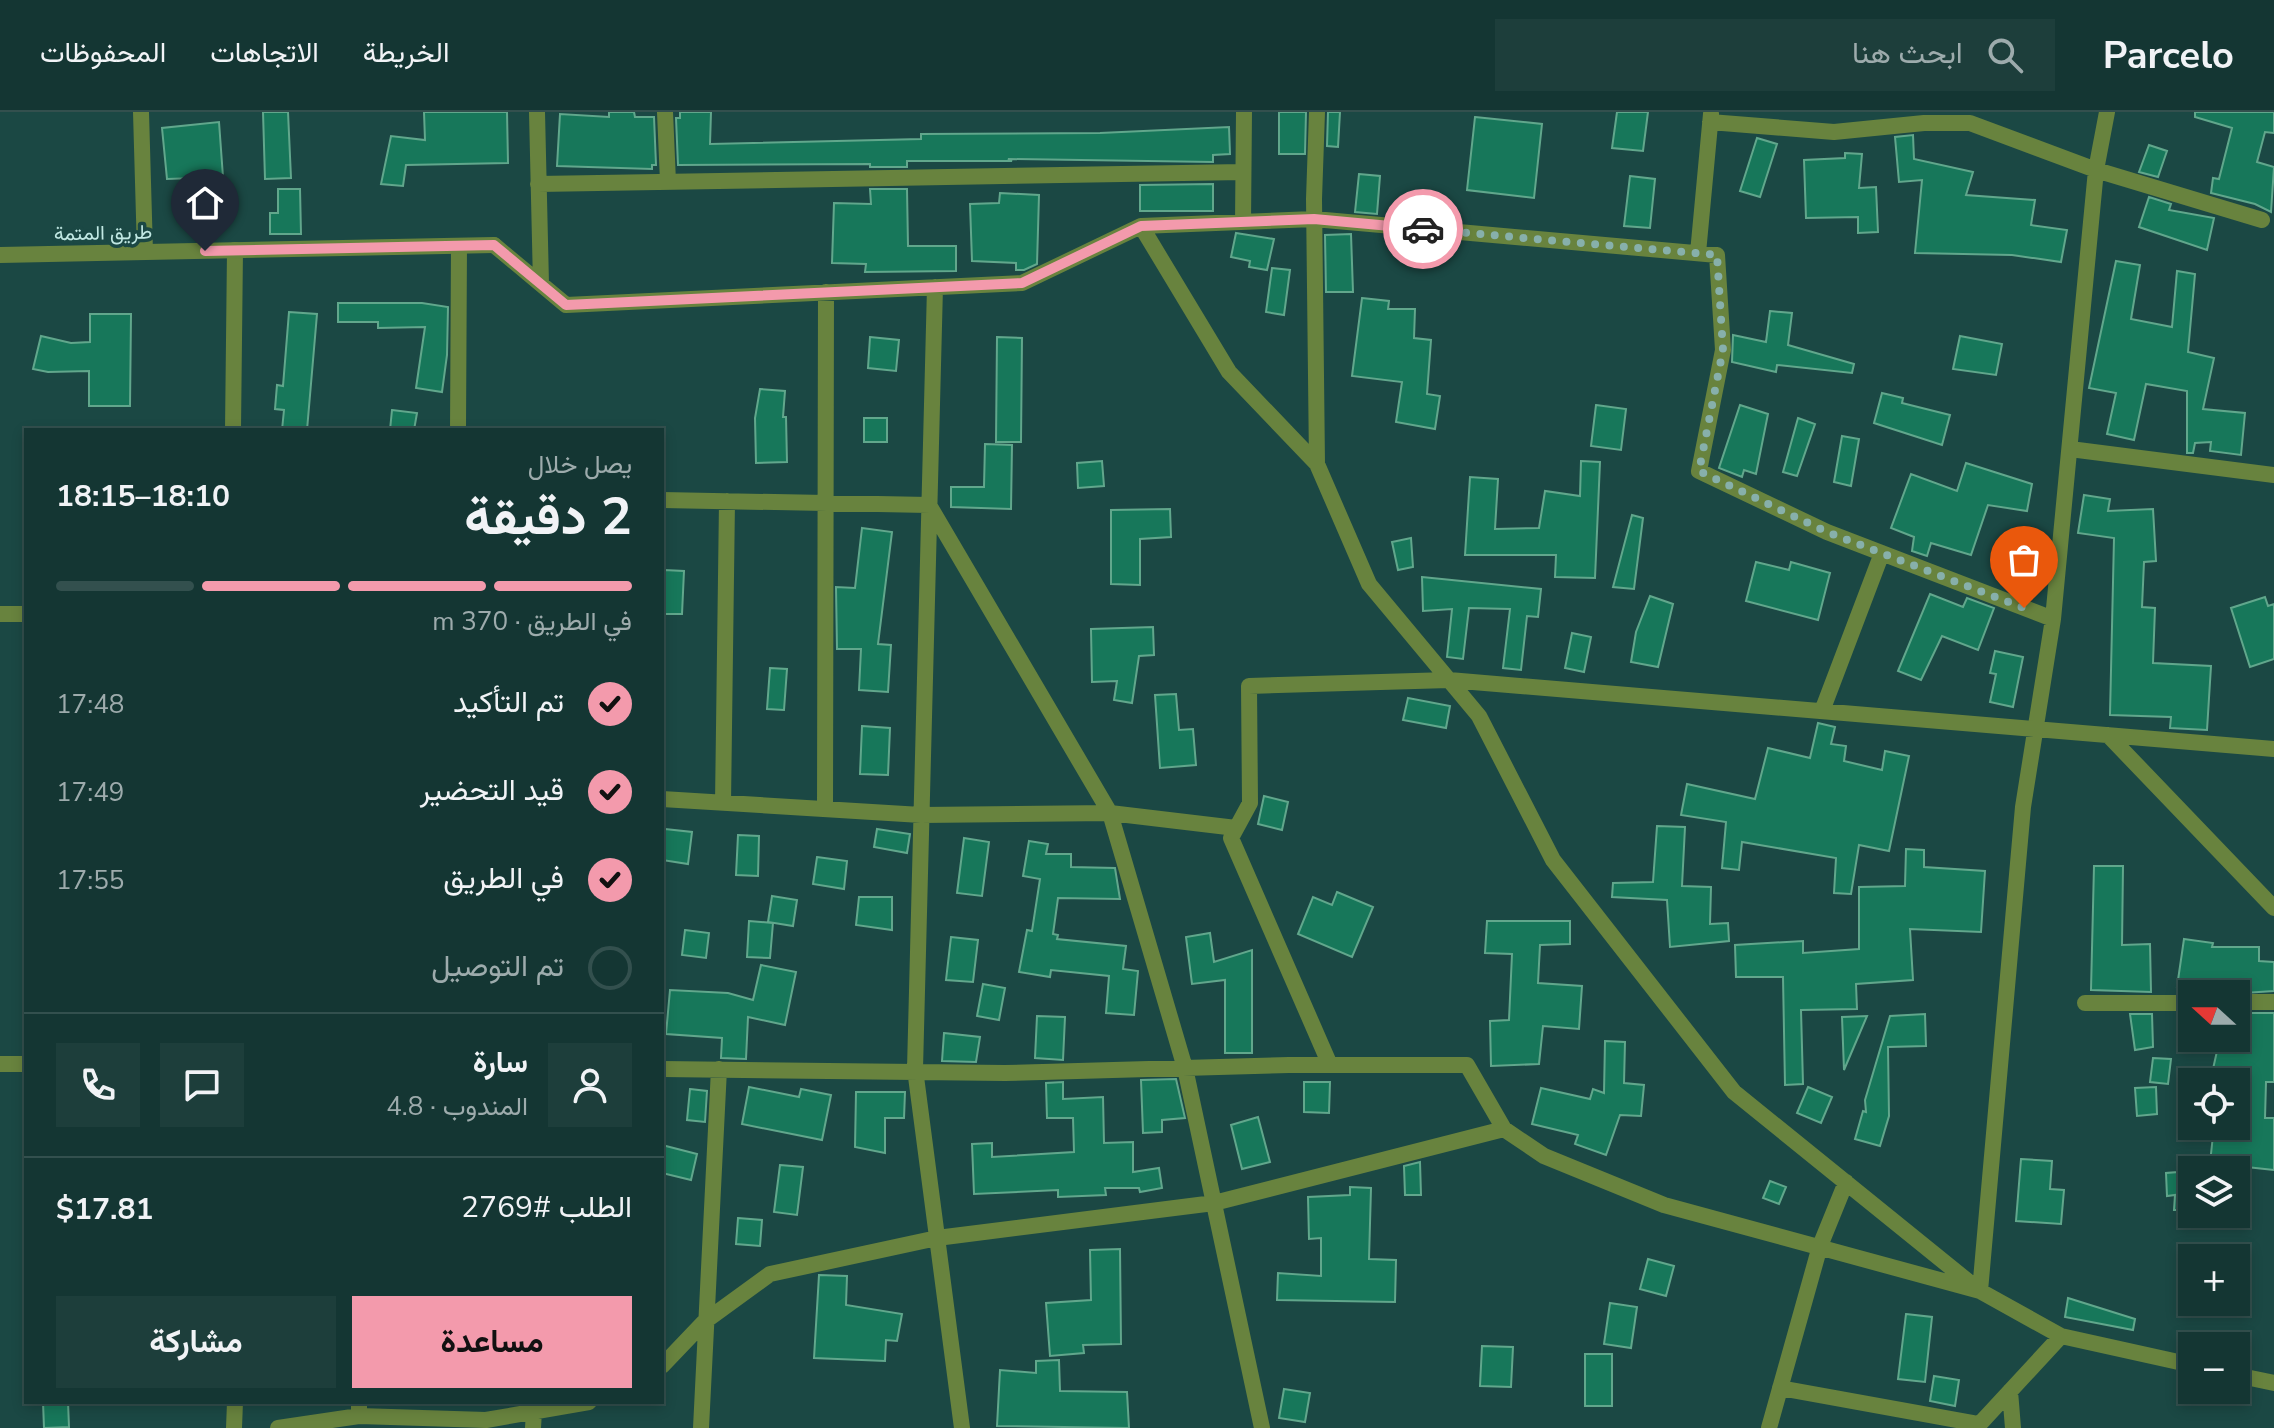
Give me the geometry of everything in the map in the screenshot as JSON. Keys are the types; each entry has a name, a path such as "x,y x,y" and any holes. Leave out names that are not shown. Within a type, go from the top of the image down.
{"street":[{"path":"141,112 145,252"},
{"path":"537,112 541,284 566,305 1022,283 1141,226 1314,219 1717,255 1723,350 1699,471 1827,532 2053,619"},
{"path":"665,112 668,182"},
{"path":"1243,222 1244,112"},
{"path":"1317,112 1314,219 1317,464"},
{"path":"1980,1291 2023,807 2053,619 2096,170 2107,112"},
{"path":"1698,253 1711,117 1834,132 1924,123 1970,123 2096,170 2262,220"},
{"path":"538,184 1243,172"},
{"path":"1141,226 1229,372 1317,464 1369,584 1479,716 1553,860 1734,1092 1980,1291 2061,1336 2178,1362"},
{"name":"طريق المتمة","path":"0,255 494,245 541,284"},
{"path":"458,428 459,246"},
{"path":"233,428 235,250"},
{"path":"935,287 915,1069 962,1428"},
{"path":"825,809 826,292"},
{"path":"2070,449 2274,475"},
{"path":"664,500 929,505"},
{"path":"723,803 727,501"},
{"path":"929,505 1110,813 1185,1068 1262,1428"},
{"path":"1822,711 1882,553"},
{"path":"0,614 24,614"},
{"path":"1330,1065 1231,838 1250,803 1249,686 1449,680 2274,749"},
{"path":"2108,735 2274,908"},
{"path":"664,799 921,815 1110,813 1236,828"},
{"path":"2250,1002 2274,1002"},
{"path":"2085,1003 2178,1003"},
{"path":"0,1064 24,1064"},
{"path":"664,1069 915,1069 1005,1073 1467,1065 1504,1129 1544,1156 1664,1205 1980,1291"},
{"path":"701,1428 719,1069"},
{"path":"664,1364 704,1322 770,1274 937,1238 1214,1203 1504,1129"},
{"path":"1769,1428 1820,1246 1846,1182"},
{"path":"1780,1388 1978,1426 2061,1336"},
{"path":"2250,1378 2274,1383"},
{"path":"2010,1391 2013,1428"},
{"path":"234,1428 235,1404"},
{"path":"278,1428 359,1409 486,1420 533,1420 583,1404"}],"building":[{"path":"263,112 288,112 291,178 265,179"},
{"path":"424,112 507,112 508,163 406,165 403,186 381,184 391,136 425,140"},
{"path":"609,112 634,112 635,117 654,117 656,165 652,165 652,169 557,166 560,114 609,117"},
{"path":"680,112 711,112 710,144 921,139 921,134 1100,133 1229,127 1230,154 1213,155 1213,162 1008,159 1012,161 907,161 907,167 870,167 870,164 678,165 676,118 680,118"},
{"path":"1279,112 1306,112 1305,154 1279,154"},
{"path":"1328,112 1340,112 1338,147 1327,146"},
{"path":"1617,112 1648,112 1643,151 1612,148"},
{"path":"2195,112 2274,112 2274,133 2265,132 2257,162 2274,167 2271,212 2255,204 2211,193 2213,178 2219,179 2232,128 2195,117"},
{"path":"1475,117 1542,124 1534,198 1467,190"},
{"path":"219,122 223,177 167,179 162,128"},
{"path":"1913,135 1914,159 1973,172 1966,195 2035,200 2031,225 2067,230 2061,262 2012,255 1915,253 1922,180 1899,182 1895,137"},
{"path":"1757,138 1777,144 1760,197 1740,191"},
{"path":"2149,145 2167,151 2158,177 2139,172"},
{"path":"1845,153 1862,154 1859,188 1876,187 1878,232 1858,233 1858,217 1806,218 1804,160 1845,158"},
{"path":"1359,174 1380,176 1377,214 1355,212"},
{"path":"1630,176 1655,179 1650,228 1624,226"},
{"path":"1213,184 1213,211 1140,211 1140,185"},
{"path":"278,189 300,189 301,234 270,234 270,213 278,213"},
{"path":"870,189 907,189 908,246 956,246 956,271 865,272 866,264 832,263 834,203 871,204"},
{"path":"1000,193 1039,195 1037,264 1024,270 1016,270 1016,263 972,261 970,204 999,203"},
{"path":"2149,197 2171,204 2169,210 2214,218 2207,250 2139,227"},
{"path":"1236,233 1274,239 1267,270 1249,267 1250,261 1231,257"},
{"path":"1351,234 1353,292 1326,292 1325,235"},
{"path":"2116,261 2140,265 2131,319 2172,327 2177,271 2195,274 2188,352 2214,358 2203,409 2245,413 2241,455 2210,451 2211,442 2195,443 2193,453 2187,453 2187,391 2146,384 2134,440 2107,434 2116,393 2089,388"},
{"path":"1272,268 1290,270 1284,315 1266,312"},
{"path":"1362,298 1389,301 1388,309 1415,309 1414,338 1431,340 1427,394 1440,396 1435,429 1396,422 1402,382 1352,376"},
{"path":"338,303 422,303 448,307 442,392 416,388 425,327 378,328 378,322 338,322"},
{"path":"1770,311 1792,313 1788,345 1854,364 1852,373 1777,365 1776,372 1732,362 1733,335 1766,342"},
{"path":"289,312 317,314 307,428 282,428 284,410 275,409 277,385 283,386"},
{"path":"90,314 131,314 130,406 89,406 89,371 48,372 33,369 41,336 71,343 90,342"},
{"path":"1960,336 2002,344 1996,375 1953,369"},
{"path":"870,337 899,340 896,371 868,368"},
{"path":"997,337 1022,338 1021,442 996,442"},
{"path":"760,389 785,391 783,417 786,417 787,462 756,463 755,418"},
{"path":"1882,393 1903,398 1902,403 1950,415 1942,445 1874,423"},
{"path":"1596,405 1626,409 1621,450 1591,446"},
{"path":"1740,405 1768,414 1756,474 1744,470 1742,477 1719,468"},
{"path":"392,410 417,413 414,428 390,428"},
{"path":"864,418 887,418 887,442 864,442"},
{"path":"1798,418 1815,424 1797,476 1783,472"},
{"path":"1842,436 1859,439 1851,486 1834,482"},
{"path":"985,444 1012,445 1011,509 951,507 951,487 984,487"},
{"path":"1102,461 1104,486 1078,488 1077,463"},
{"path":"1581,461 1600,462 1595,578 1555,577 1556,555 1465,555 1470,477 1498,479 1495,529 1539,528 1545,491 1580,496"},
{"path":"1966,463 2032,484 2027,511 1988,505 1971,555 1931,543 1927,556 1912,551 1914,537 1891,528 1911,474 1957,491"},
{"path":"2084,495 2110,499 2108,511 2153,509 2156,561 2144,562 2142,607 2155,608 2153,663 2211,666 2207,730 2170,728 2171,717 2110,715 2114,538 2078,533"},
{"path":"1170,509 1171,537 1140,539 1140,585 1111,584 1111,510"},
{"path":"1632,515 1643,518 1634,589 1613,587"},
{"path":"862,528 892,532 878,644 891,645 888,692 859,690 861,649 837,649 836,587 855,588"},
{"path":"1411,538 1413,567 1398,570 1392,542"},
{"path":"1756,562 1789,570 1791,562 1830,573 1818,620 1746,601"},
{"path":"664,570 684,571 682,614 664,614"},
{"path":"1422,577 1541,589 1538,617 1527,616 1521,670 1503,668 1510,609 1469,608 1463,659 1447,657 1452,609 1423,611"},
{"path":"1930,594 1963,607 1967,598 1994,608 1978,650 1942,636 1921,680 1898,671"},
{"path":"1650,596 1673,604 1658,667 1631,662 1636,632"},
{"path":"2265,597 2268,606 2274,604 2274,659 2250,667 2231,608"},
{"path":"1153,627 1154,655 1139,656 1132,703 1114,700 1117,681 1092,682 1091,629"},
{"path":"1572,633 1591,637 1584,672 1565,668"},
{"path":"1995,651 2023,657 2013,707 1990,702 1996,674 1990,673"},
{"path":"770,668 787,669 784,710 767,709"},
{"path":"1176,694 1179,730 1193,729 1196,765 1160,768 1155,695"},
{"path":"1408,698 1450,706 1446,728 1403,720"},
{"path":"1818,723 1835,727 1831,744 1846,746 1844,761 1882,770 1885,751 1909,756 1889,851 1859,845 1851,894 1834,893 1836,858 1742,842 1739,870 1722,868 1726,822 1681,815 1687,784 1755,799 1768,748 1810,758"},
{"path":"862,726 890,728 888,775 860,774"},
{"path":"1264,796 1288,802 1282,830 1258,824"},
{"path":"1657,826 1685,827 1682,886 1711,887 1710,924 1728,923 1729,941 1670,947 1667,900 1612,897 1613,883 1653,882"},
{"path":"665,829 692,832 688,864 664,860"},
{"path":"877,829 910,834 907,853 874,847"},
{"path":"738,835 759,836 758,876 736,875"},
{"path":"964,838 989,842 982,896 957,893"},
{"path":"1029,841 1048,844 1046,854 1071,854 1071,867 1115,868 1120,899 1058,898 1053,934 1058,935 1057,939 1126,946 1123,969 1138,971 1134,1015 1106,1013 1109,976 1051,970 1050,977 1019,972 1027,930 1032,931 1040,879 1023,876"},
{"path":"1906,849 1924,850 1924,867 1985,871 1981,932 1910,929 1913,980 1856,984 1857,1009 1801,1010 1803,1084 1785,1085 1783,977 1736,977 1735,945 1803,941 1803,953 1859,949 1859,887 1905,886"},
{"path":"817,857 847,861 844,889 813,884"},
{"path":"2094,866 2123,866 2122,945 2150,944 2151,992 2091,990"},
{"path":"1337,892 1373,907 1352,957 1298,934 1313,897 1332,905"},
{"path":"772,896 797,900 793,926 768,922"},
{"path":"859,897 892,897 892,930 856,925"},
{"path":"749,921 773,923 770,958 747,957"},
{"path":"1487,921 1570,921 1570,944 1540,945 1538,983 1582,986 1579,1029 1543,1026 1539,1064 1491,1066 1490,1021 1509,1020 1512,954 1485,953"},
{"path":"685,930 709,933 706,958 682,955"},
{"path":"1210,933 1214,962 1252,950 1252,1053 1225,1053 1225,980 1192,984 1186,937"},
{"path":"951,937 978,940 973,982 946,980"},
{"path":"2184,939 2213,943 2212,947 2259,947 2259,961 2274,962 2274,991 2250,993 2250,980 2178,980"},
{"path":"761,965 796,972 785,1025 748,1017 746,1059 721,1058 722,1038 666,1034 670,990 728,993 753,1000"},
{"path":"983,984 1005,988 999,1020 977,1016"},
{"path":"2250,1013 2274,1013 2274,1082 2266,1082 2265,1118 2274,1118 2274,1170 2250,1167 2250,1156 2211,1156 2212,1140 2250,1140 2250,1068 2213,1068 2217,1052 2250,1052"},
{"path":"1925,1014 1926,1046 1888,1047 1889,1116 1880,1146 1855,1139 1863,1111 1866,1112 1865,1100 1890,1016"},
{"path":"2130,1014 2152,1014 2153,1047 2135,1050"},
{"path":"1037,1016 1065,1017 1063,1060 1035,1058"},
{"path":"1867,1016 1844,1070 1842,1017"},
{"path":"944,1033 980,1037 976,1062 942,1061"},
{"path":"1605,1041 1625,1042 1624,1083 1644,1085 1641,1116 1620,1115 1606,1155 1575,1144 1578,1135 1532,1124 1541,1088 1590,1099 1593,1089 1604,1093"},
{"path":"2153,1058 2171,1059 2168,1084 2150,1082"},
{"path":"1176,1079 1185,1118 1162,1120 1162,1132 1143,1133 1141,1080"},
{"path":"1063,1082 1063,1099 1103,1097 1104,1143 1133,1142 1133,1172 1159,1168 1162,1188 1140,1192 1139,1188 1105,1188 1106,1195 1058,1197 1058,1190 974,1194 972,1144 992,1143 992,1157 1074,1152 1073,1118 1047,1118 1046,1083"},
{"path":"1304,1082 1330,1082 1329,1113 1304,1112"},
{"path":"749,1087 799,1097 801,1089 831,1095 822,1140 742,1124"},
{"path":"1808,1087 1832,1097 1821,1123 1797,1113"},
{"path":"2156,1087 2157,1114 2137,1116 2135,1088"},
{"path":"690,1089 707,1091 705,1122 687,1120"},
{"path":"856,1092 905,1092 904,1118 885,1118 885,1153 855,1147"},
{"path":"1258,1117 1270,1162 1242,1169 1231,1125"},
{"path":"664,1146 697,1154 691,1180 664,1173"},
{"path":"2021,1159 2052,1161 2050,1189 2064,1190 2061,1224 2016,1221"},
{"path":"1420,1162 1421,1195 1405,1195 1404,1166"},
{"path":"780,1165 803,1167 797,1215 774,1212"},
{"path":"2178,1172 2178,1210 2174,1210 2175,1195 2167,1196 2166,1173"},
{"path":"1770,1181 1786,1187 1779,1204 1763,1198"},
{"path":"1350,1187 1371,1188 1369,1259 1396,1260 1395,1302 1277,1300 1278,1273 1321,1276 1321,1238 1309,1239 1308,1197 1350,1195"},
{"path":"738,1218 762,1220 760,1246 736,1244"},
{"path":"1120,1249 1121,1344 1083,1345 1084,1353 1050,1356 1046,1303 1091,1300 1090,1250"},
{"path":"1648,1259 1674,1266 1666,1296 1640,1289"},
{"path":"819,1275 847,1276 846,1305 902,1314 897,1341 886,1340 885,1361 814,1358"},
{"path":"2068,1298 2135,1319 2133,1330 2065,1317"},
{"path":"1610,1303 1637,1307 1631,1348 1604,1344"},
{"path":"1906,1314 1932,1317 1925,1382 1898,1379"},
{"path":"1482,1346 1513,1347 1511,1387 1480,1386"},
{"path":"1585,1354 1612,1354 1612,1406 1585,1406"},
{"path":"1059,1360 1060,1391 1127,1392 1129,1428 997,1426 1000,1370 1036,1373 1036,1361"},
{"path":"1934,1376 1959,1380 1955,1406 1930,1401"},
{"path":"1284,1389 1310,1393 1305,1422 1279,1418"},
{"path":"43,1404 68,1404 69,1427 44,1428"}],"way so far":[{"path":"1423,229 1717,255 1723,350 1699,471 1827,532 2024,608"}],"route":[{"path":"205,251 494,245 566,305 1022,283 1141,226 1314,219 1423,229"}]}
